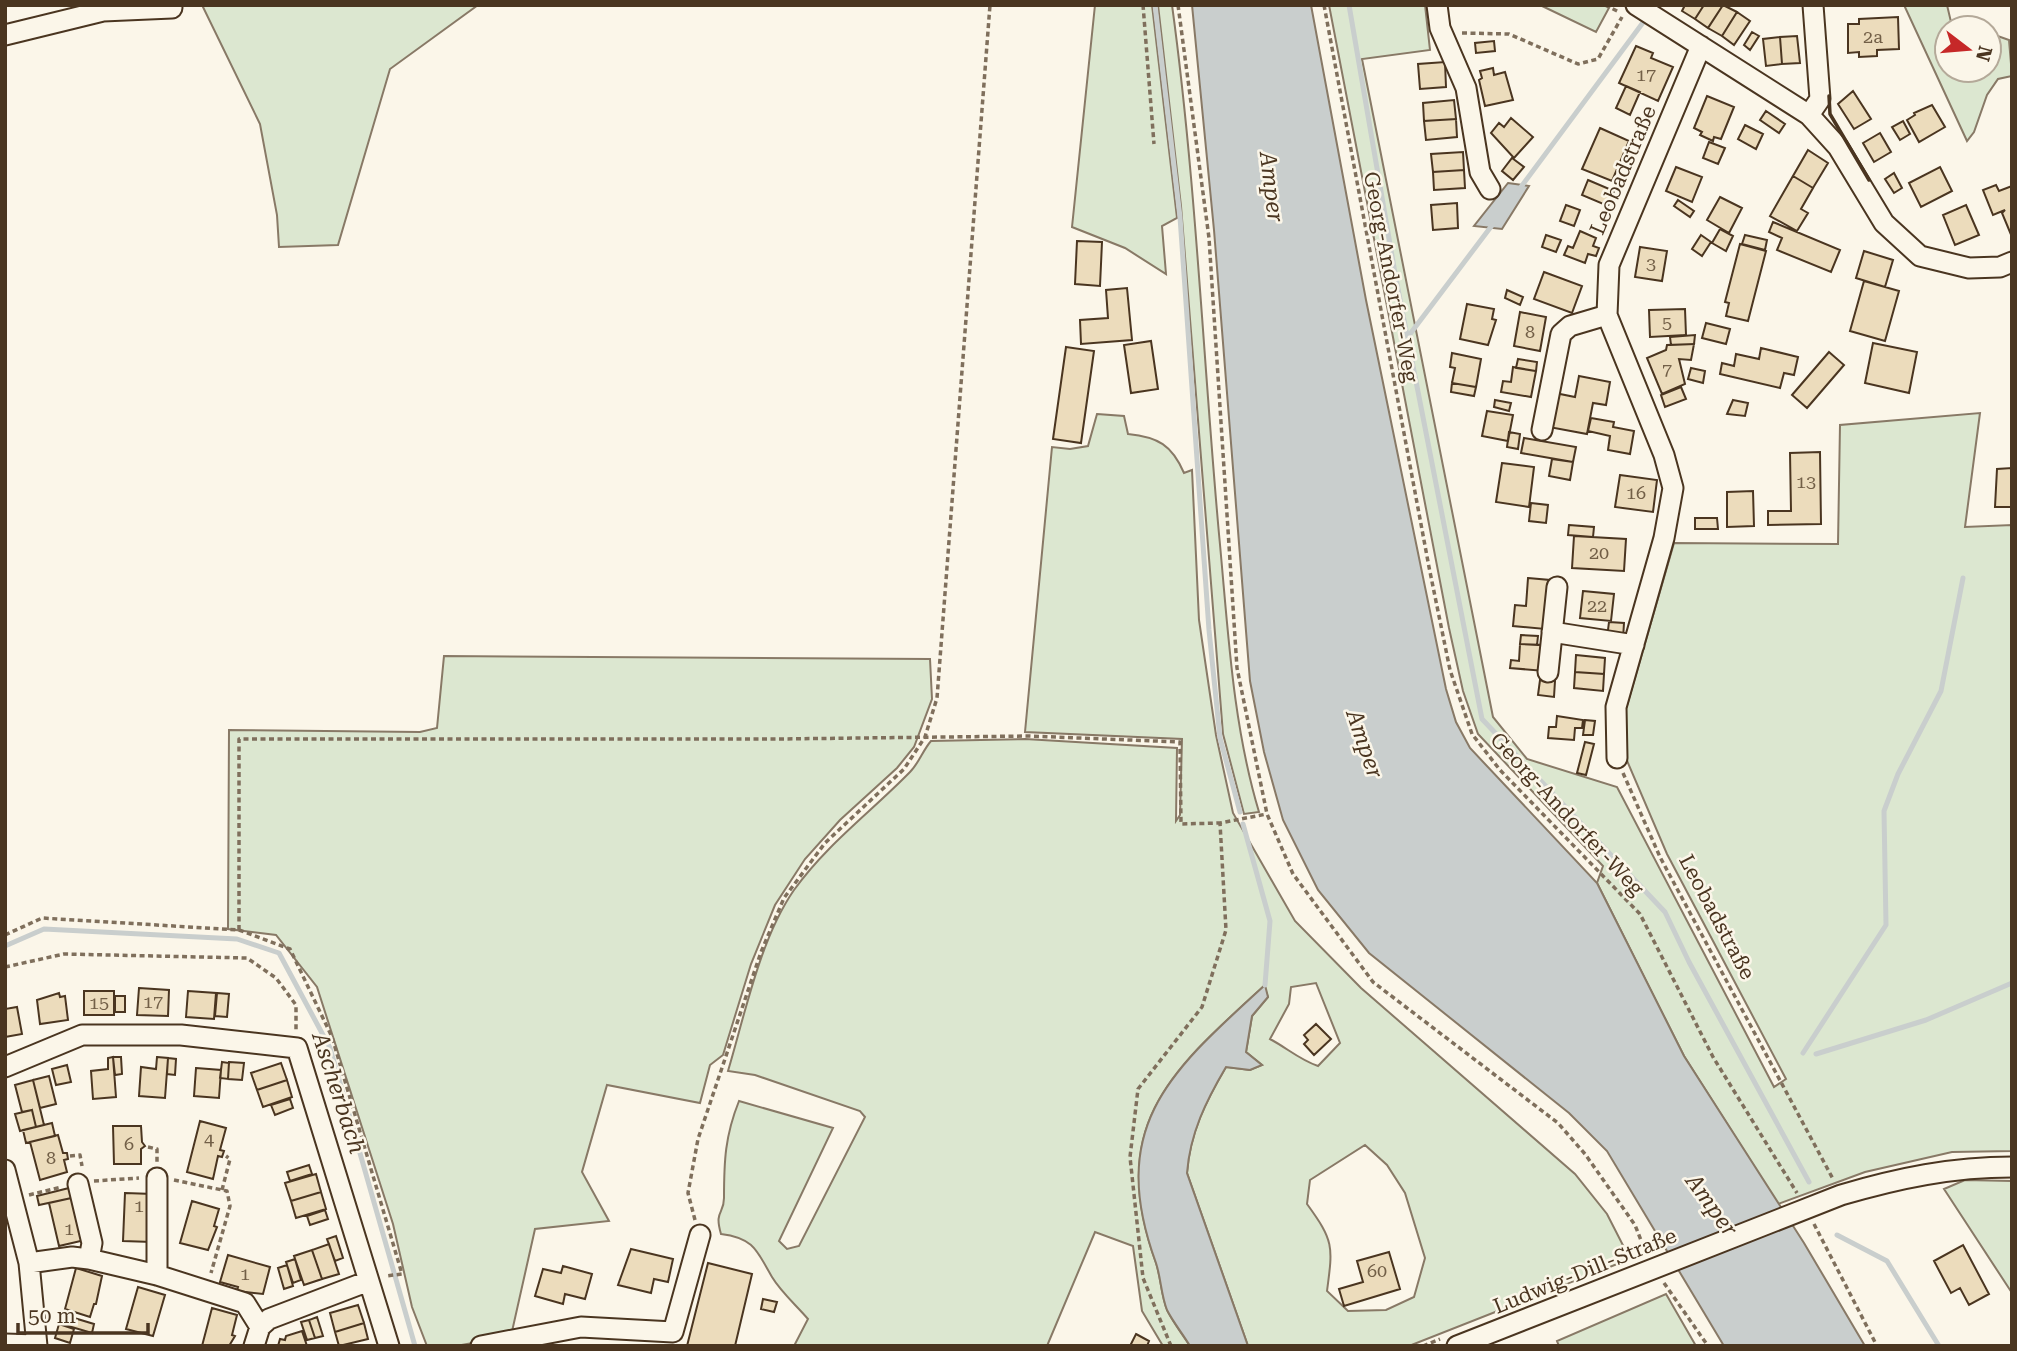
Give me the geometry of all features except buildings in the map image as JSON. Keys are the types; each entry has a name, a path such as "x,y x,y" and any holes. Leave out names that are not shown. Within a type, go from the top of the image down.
{"street":[{"path":"1437,5 1443,33 1466,88 1480,172 1490,189"},
{"path":"1809,115 1820,99 1813,5"},
{"path":"5,35 103,11 172,8"},
{"path":"1640,12 1700,46 1809,115 1838,147 1884,223 1920,256 1969,268 2000,267 2012,261"},
{"name":"Leobadstraße","path":"1617,758 1616,707 1664,538 1673,488 1664,455 1607,315 1605,289 1609,265 1700,46"},
{"path":"1542,430 1560,334 1570,326 1607,315"},
{"path":"1548,672 1557,587"},
{"path":"1552,632 1634,645"},
{"path":"5,1067 82,1035 181,1035 296,1048 366,1282 388,1346"},
{"name":"Ludwig-Dill-Straße","path":"1457,1346 1802,1208 1841,1195 1905,1176 1964,1167 2012,1167"},
{"path":"5,1344 37,1345 29,1263 6,1172"},
{"path":"157,1178 157,1275"},
{"path":"78,1184 92,1243 89,1259"},
{"path":"491,1345 581,1327 676,1339 700,1235"},
{"path":"29,1263 72,1257 157,1275 245,1303 260,1326"},
{"path":"254,1346 260,1326 269,1319 366,1282"}],"path":[{"path":"700,1235 688,1193 698,1139 761,952 784,898 825,843 904,769 925,737 937,698 990,5"},
{"path":"1143,5 1154,144"},
{"path":"1178,5 1209,238 1237,668 1267,814 1293,874 1373,982 1558,1123 1585,1154 1635,1225 1657,1268"},
{"name":"Georg-Andorfer-Weg","path":"1324,5 1429,567 1450,670 1472,734 1500,771 1640,914 1713,1057 1802,1208 1877,1346"},
{"path":"1443,33 1509,34 1578,64 1598,59 1640,12"},
{"path":"239,930 239,739 1029,736 1180,741 1181,824 1220,823 1267,814"},
{"name":"Leobadstraße","path":"1617,758 1660,857 1841,1195"},
{"path":"1171,1346 1143,1278 1130,1157 1138,1089 1202,1007 1226,930 1220,823"},
{"path":"5,934 42,918 239,930 290,949 332,1037 402,1274 386,1276"},
{"path":"5,967 64,954 247,958 276,978 296,1005 296,1048"},
{"path":"222,1190 230,1159 226,1156"},
{"path":"1671,1290 1708,1346"}],"green space":[{"path":"202,5 478,5 390,69 338,245 279,247 277,215 260,124"},
{"path":"1095,5 1152,5 1177,218 1162,226 1166,274 1125,248 1072,227"},
{"path":"1158,5 1172,5 1193,203 1228,639 1243,744 1259,812 1244,814 1223,734 1181,206"},
{"path":"1329,5 1425,5 1430,50 1362,59 1493,717 1527,759 1617,787 1774,1087 1786,1079 1667,854 1625,756 1626,709 1674,543 1838,544 1840,425 1980,413 1965,527 2012,525 2012,1151 1952,1152 1865,1172 1778,1204 1684,1056 1597,883 1603,866 1478,734 1463,691 1449,628"},
{"path":"1540,5 1610,5 1610,6 1596,32"},
{"path":"1904,5 1947,5 1949,14 1933,14 1933,68"},
{"path":"2003,38 2009,40 2012,76 2003,78"},
{"path":"1941,84 1995,84 1987,95 1974,132 1967,141"},
{"path":"1097,414 1124,416 1128,434 1156,440 1169,449 1184,473 1192,470 1199,620 1216,735 1233,813 1295,921 1361,988 1575,1174 1607,1214 1630,1259 1409,1346 1248,1346 1187,1173 1200,1118 1226,1067 1250,1070 1262,1065 1246,1052 1252,1016 1268,997 1264,986 1200,1046 1175,1075 1156,1105 1144,1138 1139,1174 1143,1215 1167,1310 1190,1346 1163,1346 1142,1311 1133,1246 1095,1232 1047,1346 794,1346 808,1319 780,1288 753,1247 741,1239 721,1234 719,1217 724,1203 728,1137 739,1101 833,1128 779,1241 787,1249 799,1246 865,1117 860,1111 755,1075 728,1071 763,954 794,890 835,843 910,772 931,741 1025,739 1177,748 1176,821 1180,815 1182,739 1025,732 1052,447 1070,449 1088,446","holes":["1316,983 1340,1043 1318,1066 1270,1039 1289,1004 1291,987","1365,1145 1387,1165 1405,1193 1425,1258 1414,1297 1386,1310 1348,1311 1327,1291 1329,1244 1327,1236 1307,1204 1310,1180"]},
{"path":"444,656 930,659 932,699 914,747 897,768 840,820 805,859 775,905 751,964 723,1055 710,1065 700,1103 607,1085 582,1172 609,1221 535,1229 511,1336 456,1346 427,1346 412,1307 393,1224 317,987 276,935 228,929 229,730 420,732 437,728"},
{"path":"1965,1180 2012,1181 2012,1293 1944,1189"},
{"path":"1666,1294 1696,1346 1559,1346 1557,1341"}],"water":[{"name":"Amper","path":"1192,5 1311,5 1366,300 1446,689 1456,722 1470,748 1597,883 1684,1056 1804,1243 1865,1346 1724,1346 1607,1151 1569,1113 1369,953 1318,890 1283,820 1264,752 1250,681 1214,230"},
{"path":"1508,183 1529,186 1502,229 1474,226"},
{"path":"1265,985 1268,997 1252,1016 1246,1052 1262,1065 1250,1070 1226,1067 1200,1118 1187,1173 1248,1346 1190,1346 1167,1310 1142,1215 1139,1174 1143,1138 1156,1105 1176,1075 1201,1046"}],"waterway":[{"path":"1155,5 1180,217 1209,630 1220,738 1240,812"},
{"path":"1349,5 1396,279 1482,719 1665,912 1689,962 1809,1182"},
{"path":"1518,191 1656,5"},
{"path":"1407,338 1493,224"},
{"path":"1803,1053 1886,925 1884,811 1898,774 1941,691 1963,578"},
{"path":"1243,824 1270,921 1265,985"},
{"name":"Ascherbach","path":"5,946 44,929 237,939 279,953 330,1048 415,1346"},
{"path":"1816,1054 1926,1020 2012,983"},
{"path":"1837,1235 1887,1261 1939,1346"}],"wall":[{"path":"1829,96 1830,114 1869,180"}]}
